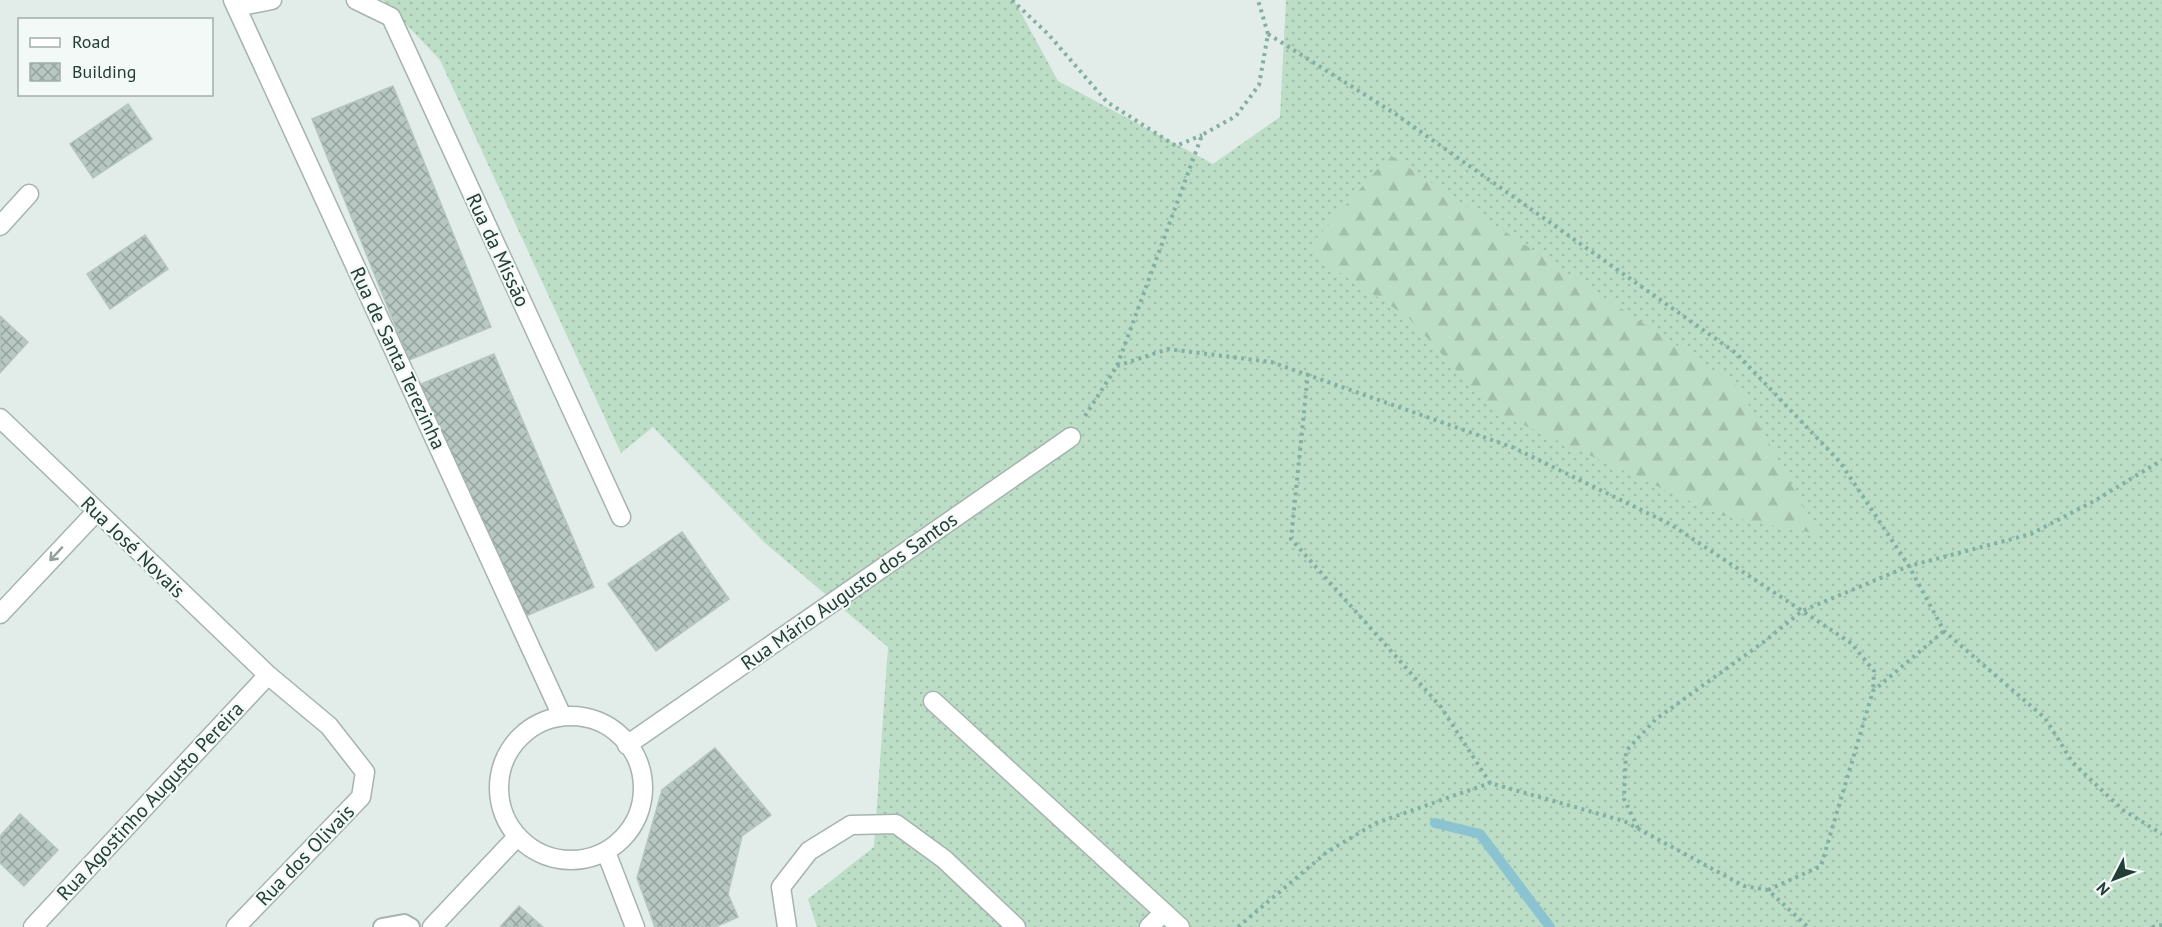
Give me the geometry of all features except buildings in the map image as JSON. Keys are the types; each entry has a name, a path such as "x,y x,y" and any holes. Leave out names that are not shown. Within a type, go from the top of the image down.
{"street":[{"path":"234,4 272,0"},
{"name":"Rua da Missão","path":"356,0 391,17 621,517"},
{"name":"Rua de Santa Terezinha","path":"234,4 562,716"},
{"path":"0,226 29,194"},
{"name":"Rua José Novais","path":"0,418 268,675"},
{"name":"Rua Mário Augusto dos Santos","path":"627,745 1071,437"},
{"path":"0,614 96,512"},
{"name":"Rua Agostinho Augusto Pereira","path":"33,927 268,675"},
{"name":"Rua dos Olivais","path":"236,927 361,797 365,772 329,726 268,675"},
{"path":"933,701 1180,927"},
{"path":"562,716 590,718 616,731 627,745 634,753 643,780 641,808 628,834 606,852 579,860 551,858 526,845 507,824 498,797 501,769 514,743 535,725 562,716"},
{"path":"787,927 781,887 809,850 851,825 896,824 944,859 1016,927"},
{"path":"432,927 517,837"},
{"path":"606,852 635,927"},
{"path":"1149,927 1164,912"}],"lane":[{"path":"382,927 404,923 411,927"}],"path":[{"path":"1012,0 1048,34 1107,102 1176,146 1236,116 1259,85 1268,34 1258,0"},
{"path":"1268,34 1394,113 1737,353 1840,462 1909,566 1944,631 2045,718 2073,764 2123,810 2162,834"},
{"path":"1071,437 1117,366 1202,135"},
{"path":"1117,366 1168,349 1271,362 1308,373 1512,447 1670,524 1851,643 1874,671 1873,691 1821,866 1768,890"},
{"path":"1308,373 1291,538 1441,707 1490,783"},
{"path":"1638,828 1624,798 1626,751 1656,719 1766,642 1802,611 1909,566 2031,534 2096,500 2162,460"},
{"path":"1873,691 1944,631"},
{"path":"1238,927 1326,852 1376,823 1490,783 1624,821 1744,886 1768,890 1808,927"},
{"path":"2152,927 2162,925"}],"green space":[{"path":"383,0 1014,0 1058,81 1213,164 1280,117 1286,0 2162,0 2162,927 817,927 808,899 874,847 888,647 765,543 653,427 621,453 440,60"},
{"path":"1390,155 1739,387 1818,534 1720,515 1493,411 1409,318 1306,250"}],"waterway":[{"path":"1435,823 1480,834 1550,927"}]}
